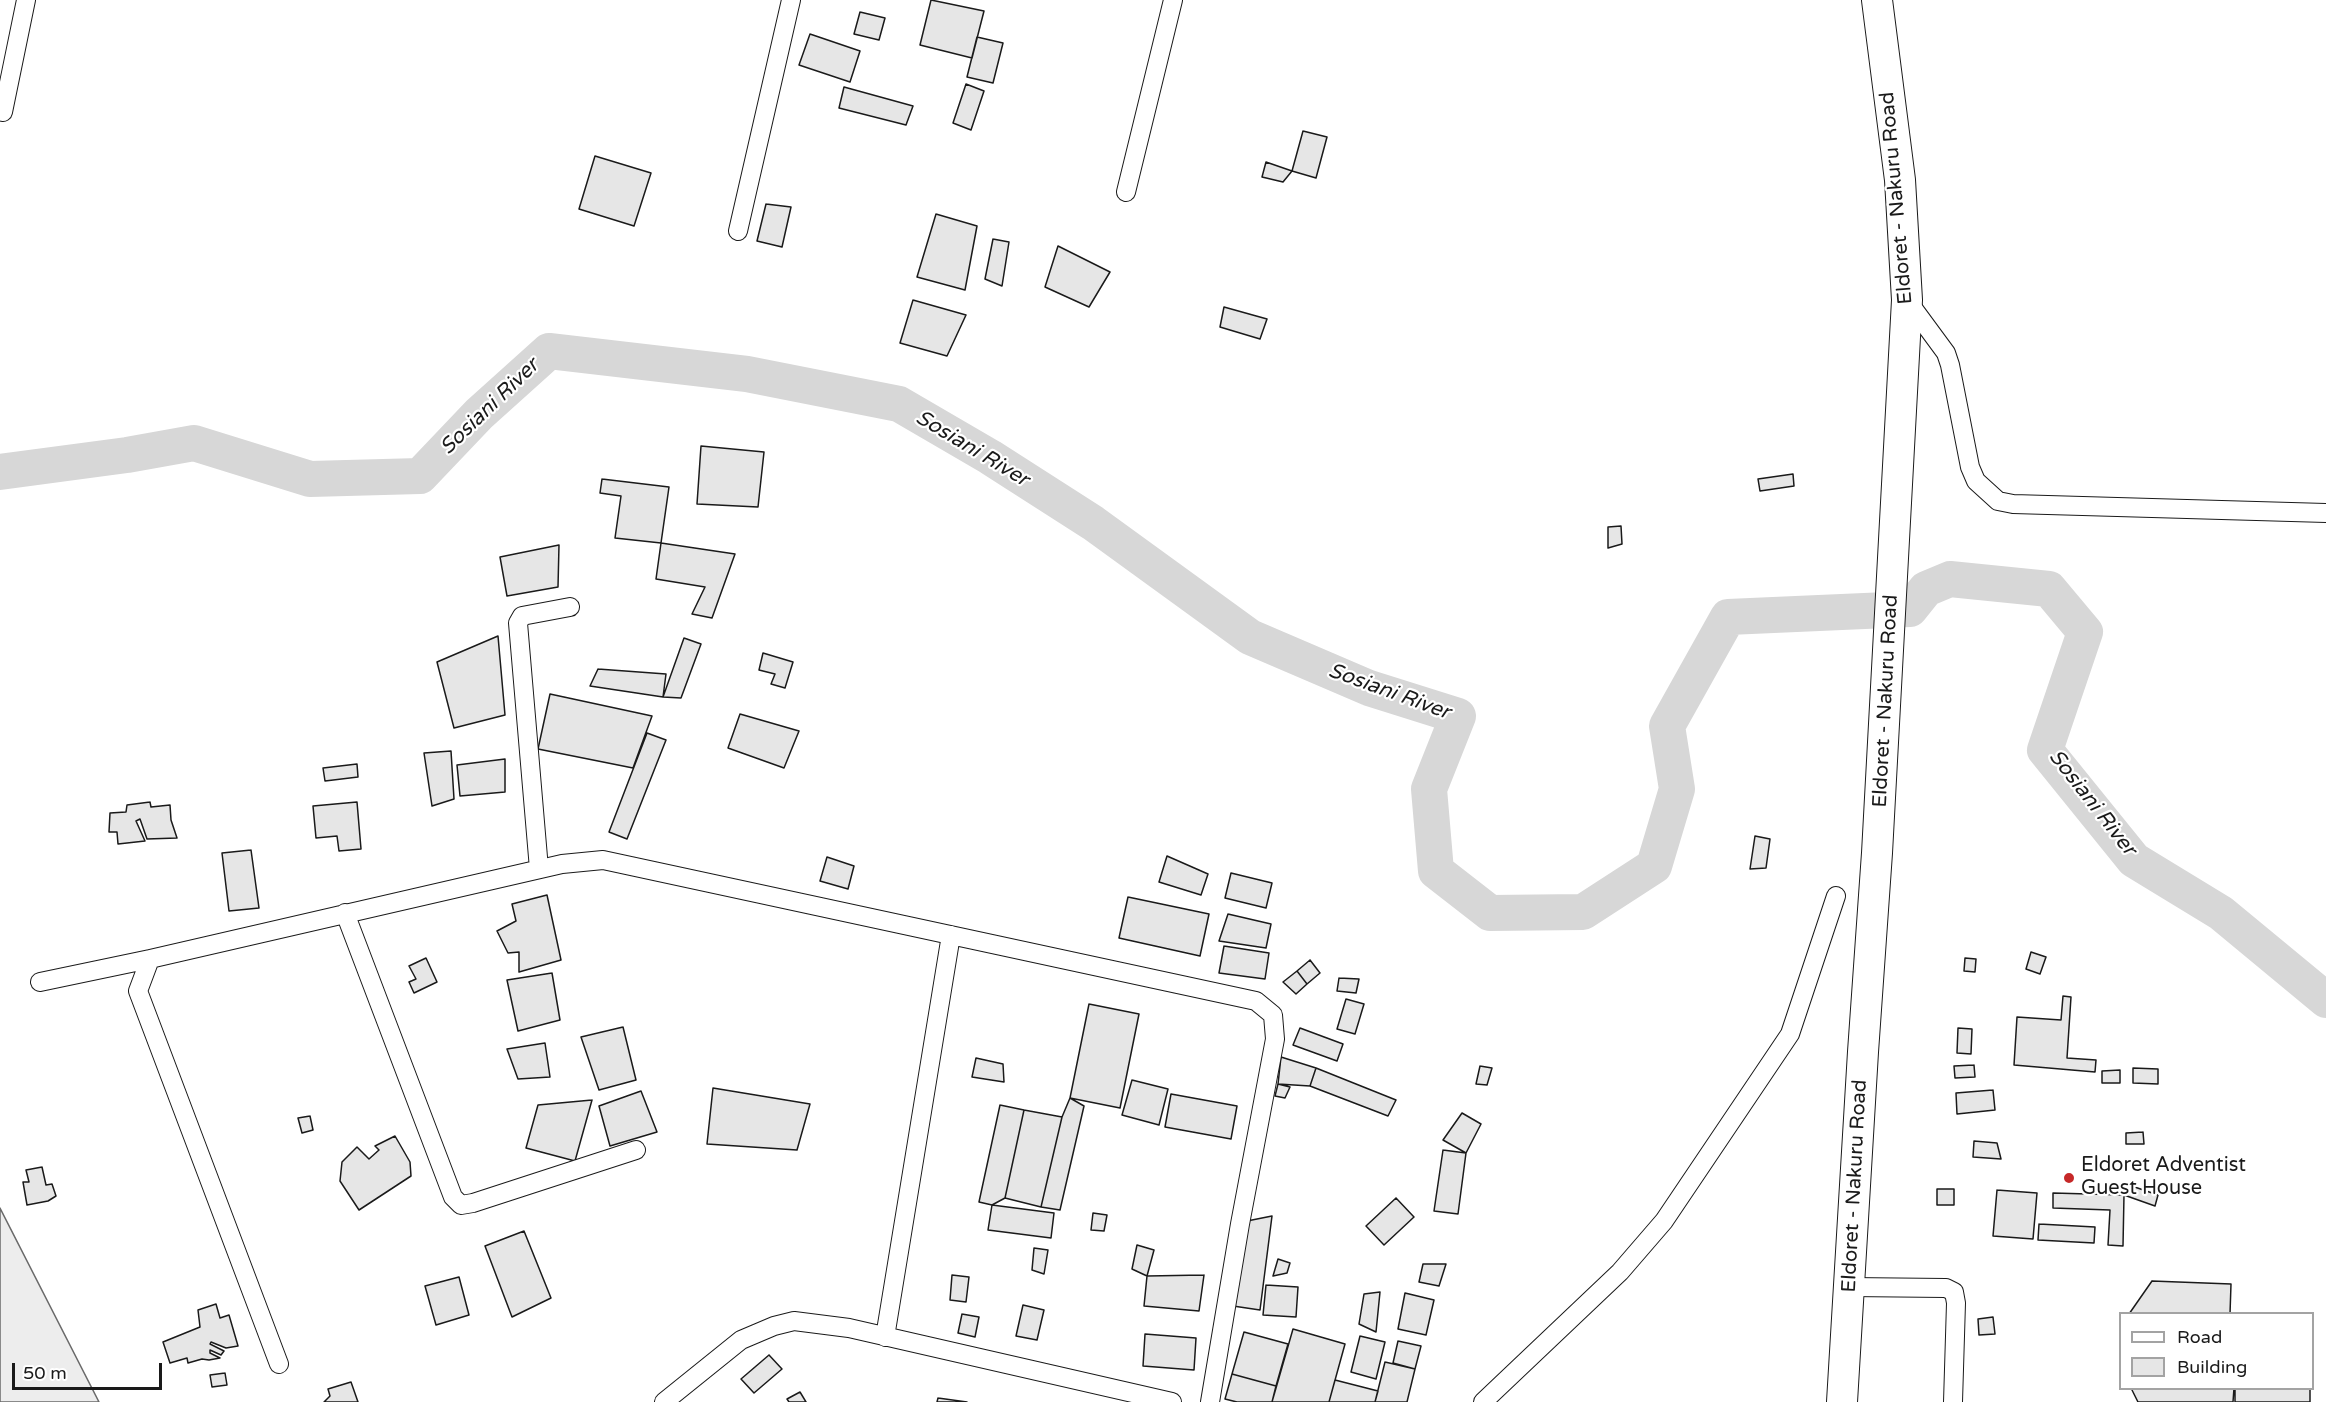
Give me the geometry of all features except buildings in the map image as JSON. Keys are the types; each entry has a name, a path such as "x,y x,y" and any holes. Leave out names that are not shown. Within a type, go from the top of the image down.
{"highway":[{"name":"Eldoret - Nakuru Road","path":"1842,1402 1890,632 1907,300 1900,180 1877,0"}],"street":[{"path":"3,112 26,0"},
{"path":"738,231 791,0"},
{"path":"1126,192 1173,0"},
{"path":"1907,300 1946,353 1970,466 1976,481 1998,501 2024,504 2326,513"},
{"path":"539,869 518,623 522,616 570,607"},
{"path":"40,981 150,959 562,864 603,860 1237,995 1256,1001 1273,1015 1274,1048 1240,1224 1210,1402"},
{"path":"1483,1402 1620,1272 1664,1221 1790,1034 1836,896"},
{"path":"345,913 453,1197 461,1205 636,1150"},
{"path":"885,1337 951,935"},
{"path":"150,959 138,991 279,1364"},
{"path":"1849,1287 1946,1288 1954,1292 1956,1302 1953,1402"},
{"path":"664,1402 741,1340 774,1326 794,1321 849,1328 1172,1402"}],"shaded area":[{"path":"0,1208 99,1402 0,1402"}],"waterway":[{"name":"Sosiani River","path":"0,472 127,455 194,443 310,479 420,476 479,414 549,351 747,374 899,404 990,457 1093,523 1250,637 1369,688 1458,716 1429,789 1436,871 1490,913 1583,912 1654,866 1677,789 1667,726 1728,617 1910,609 1926,589 1950,579 2049,589 2085,632 2045,750 2134,860 2221,913 2326,1000"}],"place":[{"name":"Eldoret Adventist Guest House","path":"2069,1178"}]}
